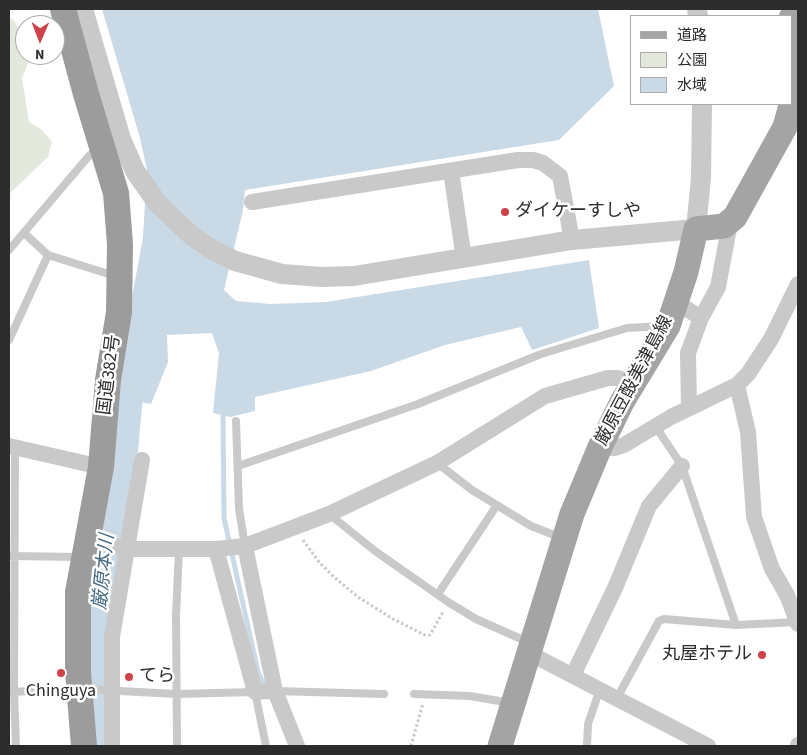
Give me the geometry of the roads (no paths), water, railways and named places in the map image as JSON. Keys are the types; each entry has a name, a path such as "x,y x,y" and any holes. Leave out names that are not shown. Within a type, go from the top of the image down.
{"highway":[{"name":"国道382号","path":"63,9 116,193 119,219 119,312 108,380 101,467 90,546 78,592 78,672 83,689 84,746"}],"main road":[{"path":"792,23 797,54 792,102"},
{"path":"696,229 716,228 730,223 754,185 785,127 791,105"},
{"name":"厳原豆酘美津島線","path":"500,746 564,539 600,447 633,383 668,326 696,229"}],"street":[{"path":"83,9 121,139 144,185 164,210 192,236 235,261 282,274 322,277 354,276 572,240 696,229 701,178 702,105"},
{"path":"252,202 518,160 533,160 543,164 560,176 572,240"},
{"path":"451,171 464,259"},
{"path":"689,408 688,353 701,318 718,288 730,223"},
{"path":"600,447 614,448 624,445 689,408 737,385 748,374 771,339 798,284"},
{"path":"676,302 701,318"},
{"path":"90,546 179,549 230,548 329,514 437,463 545,396 608,378 618,378 633,383"},
{"path":"737,385 748,432 754,517 772,570 787,594 798,623"},
{"path":"12,447 101,467"},
{"path":"112,746 109,692 112,637 124,548 142,460"},
{"path":"575,671 615,588 649,506 682,466"},
{"path":"230,548 265,691 298,746"},
{"path":"230,548 265,691"},
{"path":"530,648 617,698 708,746"}],"lane":[{"path":"9,250 88,157 102,145"},
{"path":"24,233 48,256 119,278"},
{"path":"9,340 48,256"},
{"path":"238,466 418,404 541,354 627,328 668,326"},
{"path":"230,548 239,508 236,421"},
{"path":"656,427 682,466 736,625"},
{"path":"12,447 11,692 16,746"},
{"path":"437,463 472,490 531,526 564,539"},
{"path":"438,594 497,505"},
{"path":"329,514 375,551 448,602 530,648"},
{"path":"11,556 90,546"},
{"path":"177,746 179,549"},
{"path":"617,698 659,621 664,619 736,625 798,623"},
{"path":"587,746 591,715 600,688"},
{"path":"11,692 83,689 109,692 177,694 265,691 384,694"},
{"path":"265,691 266,746"},
{"path":"414,694 470,696 514,703"}],"water":[{"path":"102,9 598,9 614,86 559,140 245,190 243,210 224,290 236,301 270,304 326,302 589,260 599,328 532,350 521,327 445,345 371,371 255,397 255,411 230,417 213,413 219,353 212,333 167,335 168,362 151,404 114,397 143,237 147,170 140,138"}],"waterway":[{"name":"厳原本川","path":"96,746 96,666 109,529 122,468 128,400"},
{"path":"223,415 224,518 258,672 266,689"}],"place":[{"name":"ダイケーすしや","path":"505,212"},
{"name":"丸屋ホテル","path":"762,655"},
{"name":"Chinguya","path":"61,673"},
{"name":"てら","path":"129,677"}]}
